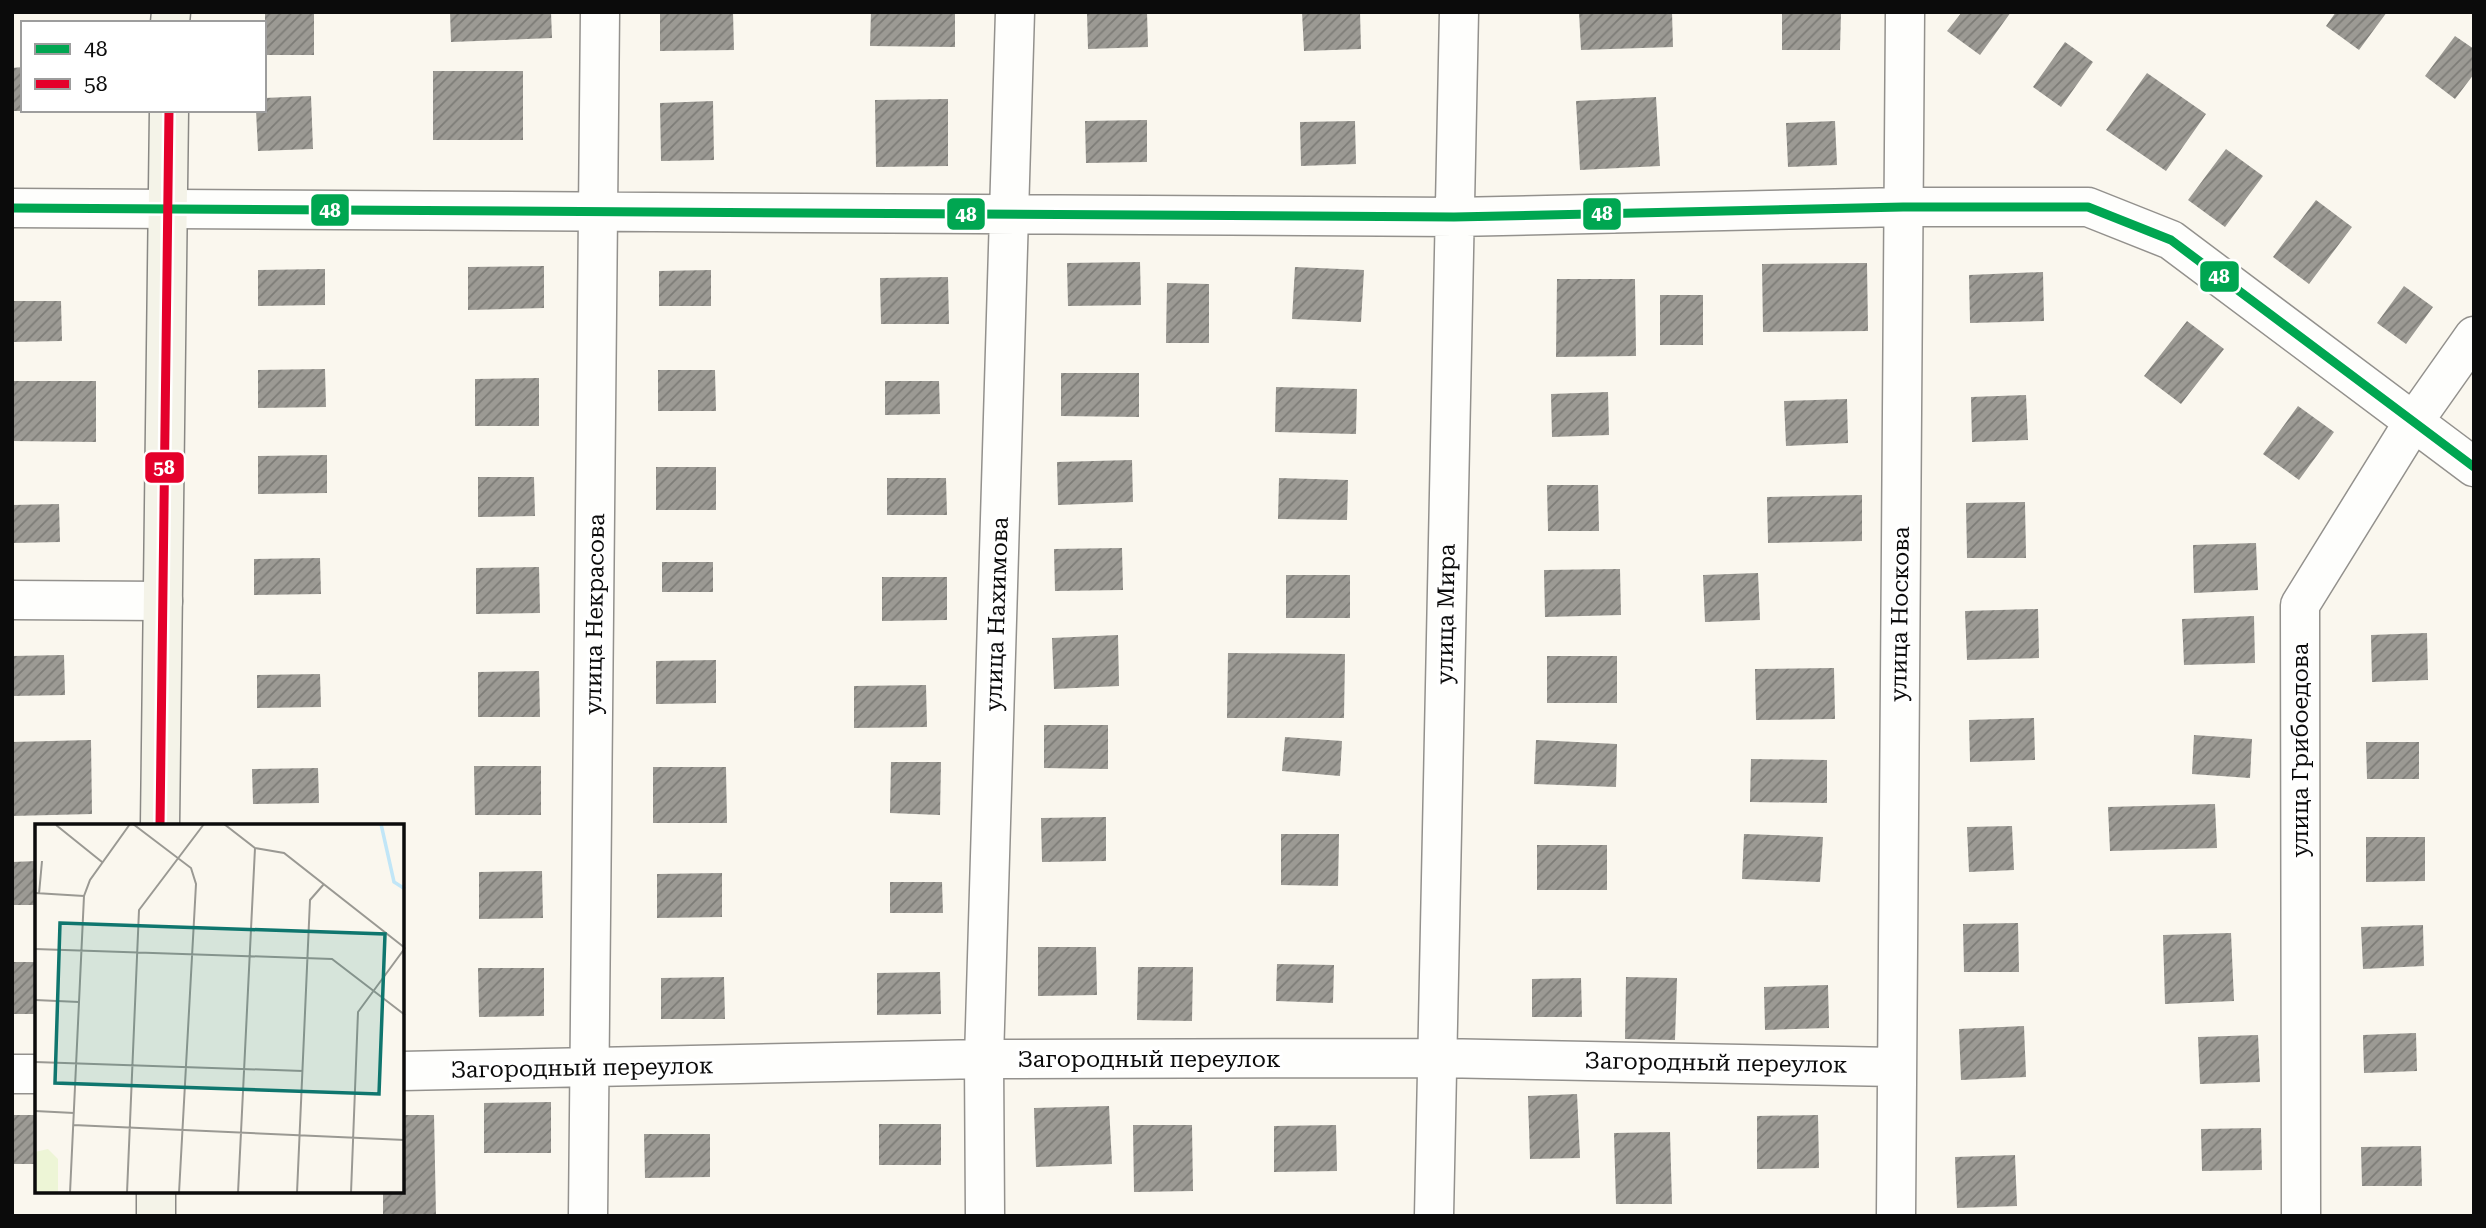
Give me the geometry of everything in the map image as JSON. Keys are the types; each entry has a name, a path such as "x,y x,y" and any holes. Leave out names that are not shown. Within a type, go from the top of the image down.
{"street":[{"name":"улица Некрасова","path":"588,1216 600,12"},
{"name":"улица Нахимова","path":"985,1216 984,1059 1015,12"},
{"name":"улица Мира","path":"1434,1216 1459,12"},
{"name":"улица Носкова","path":"1896,1216 1895,1067 1905,12"},
{"path":"160,824 169,112"},
{"path":"12,208 1454,217 1903,207 2088,207 2171,240 2474,467"},
{"name":"улица Грибоедова","path":"2301,1216 2300,605 2414,421 2474,336"},
{"path":"12,600 163,601"},
{"name":"Загородный переулок","path":"404,1071 984,1059 1437,1058 1895,1067"},
{"path":"12,1074 35,1074"},
{"path":"156,1193 156,1216"}],"building":[{"path":"265,12 314,12 314,55 266,55"},
{"path":"450,12 551,12 552,38 451,42"},
{"path":"660,12 733,12 734,50 660,51"},
{"path":"871,12 955,12 955,47 870,46"},
{"path":"1087,12 1147,12 1148,47 1088,49"},
{"path":"1302,12 1360,12 1361,49 1304,51"},
{"path":"1579,12 1672,12 1673,47 1581,50"},
{"path":"1782,12 1841,12 1840,50 1782,50"},
{"path":"1962,12 2011,12 1980,55 1947,31"},
{"path":"2336,12 2387,12 2359,50 2326,26"},
{"path":"2455,36 2474,49 2474,74 2455,99 2425,76"},
{"path":"2065,42 2093,62 2061,107 2033,87"},
{"path":"21,67 21,111 12,111 12,68"},
{"path":"433,71 523,71 523,140 433,140"},
{"path":"2147,73 2206,114 2166,171 2106,130"},
{"path":"311,96 313,149 258,151 256,112 266,112 266,98"},
{"path":"1656,97 1660,166 1580,170 1576,101"},
{"path":"948,99 948,166 876,167 875,100"},
{"path":"713,101 714,160 661,161 660,103"},
{"path":"1147,120 1147,162 1086,163 1085,121"},
{"path":"1355,121 1356,164 1301,166 1300,122"},
{"path":"1835,121 1837,165 1788,167 1786,123"},
{"path":"2226,149 2263,176 2225,227 2188,200"},
{"path":"2316,200 2352,227 2309,284 2273,257"},
{"path":"1140,262 1141,305 1068,306 1067,263"},
{"path":"1867,263 1868,331 1763,332 1762,264"},
{"path":"544,266 544,308 468,310 468,267"},
{"path":"1295,267 1364,270 1361,322 1292,319"},
{"path":"325,269 325,305 258,306 258,270"},
{"path":"711,270 711,306 659,306 659,271"},
{"path":"2043,272 2044,321 1970,323 1969,275"},
{"path":"948,277 949,324 881,324 880,278"},
{"path":"1557,279 1635,279 1636,356 1556,357"},
{"path":"1167,283 1209,284 1209,343 1166,343"},
{"path":"2404,286 2433,307 2406,344 2377,323"},
{"path":"1660,295 1703,295 1703,345 1660,345"},
{"path":"12,301 61,301 62,341 12,342"},
{"path":"2187,321 2224,349 2181,404 2144,376"},
{"path":"325,369 326,407 258,408 258,370"},
{"path":"658,370 715,370 716,411 658,411"},
{"path":"1061,373 1139,373 1139,417 1061,416"},
{"path":"539,378 539,426 475,426 475,379"},
{"path":"12,381 96,381 96,442 12,441"},
{"path":"885,381 939,381 940,414 885,415"},
{"path":"1276,387 1357,389 1356,434 1275,432"},
{"path":"1608,392 1609,435 1552,437 1551,394"},
{"path":"2026,395 2028,440 1972,442 1971,397"},
{"path":"1847,399 1848,443 1786,446 1784,401"},
{"path":"2298,406 2334,432 2299,480 2263,454"},
{"path":"327,455 327,493 258,494 258,456"},
{"path":"1132,460 1133,502 1058,505 1057,462"},
{"path":"656,467 716,467 716,510 656,510"},
{"path":"478,477 534,477 535,516 478,517"},
{"path":"887,478 946,478 947,515 887,515"},
{"path":"1279,478 1348,480 1347,520 1278,519"},
{"path":"1547,485 1598,485 1599,531 1548,531"},
{"path":"1862,495 1862,541 1768,543 1767,497"},
{"path":"2025,502 2026,558 1967,558 1966,503"},
{"path":"59,504 60,542 12,543 12,505"},
{"path":"2256,543 2258,590 2194,593 2193,545"},
{"path":"1122,548 1123,590 1055,591 1054,549"},
{"path":"320,558 321,594 254,595 254,559"},
{"path":"662,562 713,562 713,592 662,592"},
{"path":"539,567 540,613 476,614 476,568"},
{"path":"1620,569 1621,615 1545,617 1544,570"},
{"path":"1758,573 1760,620 1705,622 1703,575"},
{"path":"1286,575 1350,575 1350,618 1286,618"},
{"path":"882,577 947,577 947,620 882,621"},
{"path":"2038,609 2039,658 1967,660 1965,611"},
{"path":"2254,616 2255,663 2184,665 2182,619"},
{"path":"2427,633 2428,680 2372,682 2371,635"},
{"path":"1118,635 1119,686 1054,689 1052,638"},
{"path":"1228,653 1345,654 1344,718 1227,718"},
{"path":"64,655 65,695 12,696 12,656"},
{"path":"1547,656 1617,656 1617,703 1547,703"},
{"path":"716,660 716,703 656,704 656,661"},
{"path":"1834,668 1835,719 1756,720 1755,669"},
{"path":"539,671 540,717 478,717 478,672"},
{"path":"320,674 321,707 257,708 257,675"},
{"path":"926,685 927,727 854,728 854,686"},
{"path":"2034,718 2035,760 1970,762 1969,720"},
{"path":"1044,725 1108,725 1108,769 1044,768"},
{"path":"2194,735 2252,739 2250,778 2192,774"},
{"path":"1285,737 1342,741 1340,776 1282,771"},
{"path":"91,740 92,814 12,816 12,742"},
{"path":"1536,740 1617,744 1616,787 1534,784"},
{"path":"2366,742 2419,742 2419,779 2367,779"},
{"path":"1751,759 1827,760 1827,803 1750,802"},
{"path":"891,762 941,762 940,815 890,813"},
{"path":"474,766 541,766 541,815 475,815"},
{"path":"653,767 726,767 727,823 653,823"},
{"path":"318,768 319,803 253,804 252,769"},
{"path":"2215,804 2217,848 2110,851 2108,807"},
{"path":"1106,817 1106,861 1042,862 1041,818"},
{"path":"2012,826 2014,870 1969,872 1967,827"},
{"path":"1281,834 1339,834 1338,886 1281,885"},
{"path":"1744,834 1823,837 1820,882 1742,879"},
{"path":"2366,837 2425,837 2425,881 2366,882"},
{"path":"1537,845 1607,845 1607,890 1537,890"},
{"path":"35,861 35,905 12,905 12,862"},
{"path":"542,871 543,918 479,919 479,872"},
{"path":"722,873 722,917 657,918 657,874"},
{"path":"890,882 942,882 943,913 890,913"},
{"path":"2018,923 2019,972 1964,972 1963,924"},
{"path":"2423,925 2424,966 2363,969 2361,927"},
{"path":"2231,933 2234,1001 2165,1004 2163,935"},
{"path":"1038,947 1096,947 1097,995 1038,996"},
{"path":"13,962 35,962 35,1014 12,1014"},
{"path":"1277,964 1334,965 1333,1003 1276,1001"},
{"path":"1138,967 1193,967 1192,1021 1137,1020"},
{"path":"478,968 544,968 544,1016 479,1017"},
{"path":"940,972 941,1014 877,1015 877,973"},
{"path":"724,977 725,1019 661,1019 661,978"},
{"path":"1626,977 1677,978 1675,1040 1625,1039"},
{"path":"1581,978 1582,1017 1532,1017 1532,979"},
{"path":"1828,985 1829,1028 1765,1030 1764,987"},
{"path":"2024,1026 2026,1077 1961,1080 1959,1029"},
{"path":"2416,1033 2417,1071 2364,1073 2363,1035"},
{"path":"2258,1035 2260,1082 2200,1084 2198,1037"},
{"path":"1577,1094 1580,1158 1530,1159 1528,1096"},
{"path":"551,1102 551,1153 484,1153 484,1103"},
{"path":"1109,1106 1112,1164 1036,1167 1034,1108"},
{"path":"12,1115 35,1115 35,1164 12,1164"},
{"path":"404,1115 434,1115 436,1216 383,1216 383,1193 404,1193"},
{"path":"1818,1115 1819,1168 1757,1169 1757,1116"},
{"path":"879,1124 941,1124 941,1165 879,1165"},
{"path":"1133,1125 1192,1125 1193,1191 1134,1192"},
{"path":"1336,1125 1337,1171 1274,1172 1274,1126"},
{"path":"2261,1128 2262,1170 2202,1171 2201,1129"},
{"path":"1670,1132 1672,1204 1616,1204 1614,1133"},
{"path":"644,1134 710,1134 710,1177 645,1178"},
{"path":"2421,1146 2422,1186 2362,1186 2361,1147"},
{"path":"2015,1155 2017,1206 1957,1208 1955,1157"}],"transit line":[{"name":"58","path":"160,824 169,112"},
{"name":"48","path":"12,208 1454,217 1903,207 2088,207 2171,240 2474,467"}]}
